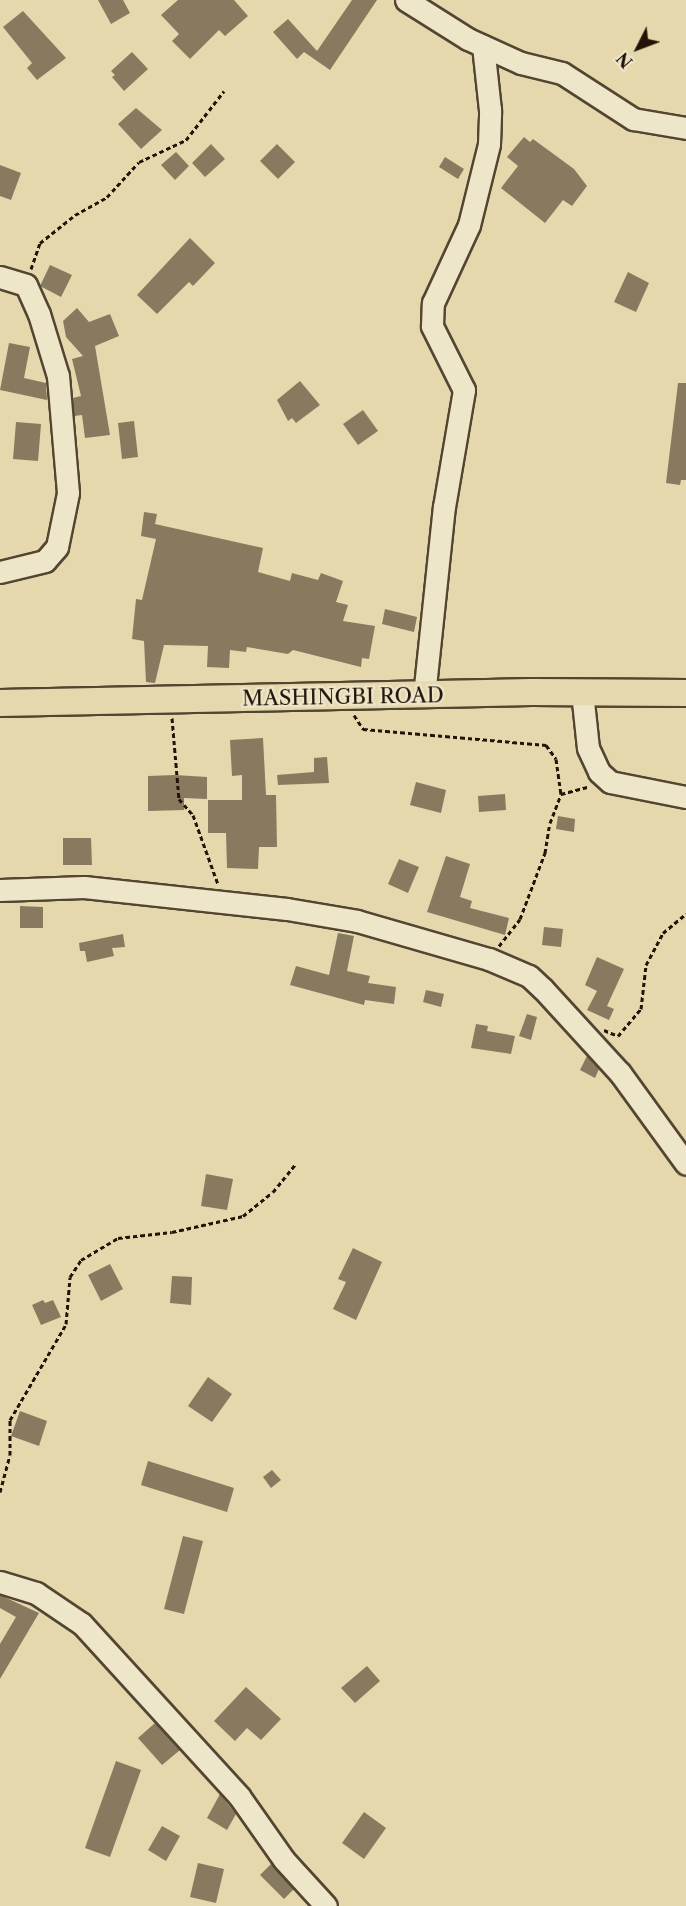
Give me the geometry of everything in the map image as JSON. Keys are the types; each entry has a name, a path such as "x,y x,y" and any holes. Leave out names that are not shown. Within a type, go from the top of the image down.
{"main road":[{"name":"MASHINGBI ROAD","path":"0,703 582,692 686,693"}],"street":[{"path":"406,0 483,46 521,63 562,74 633,119 686,128"},
{"path":"424,696 444,507 464,390 432,326 433,303 469,225 489,144 490,110 483,46"},
{"path":"0,277 26,285 58,376 68,493 57,547 45,561 0,572"},
{"path":"582,692 588,748 599,772 610,782 686,797"},
{"path":"0,890 84,887 226,902 357,921 489,959 529,976 620,1073 686,1164"},
{"path":"0,1582 36,1593 82,1624 240,1796 284,1860 326,1906"}],"path":[{"path":"26,285 40,243 75,215 106,197 139,162 186,140 224,91"},
{"path":"342,698 363,729 546,745 556,759 561,794 550,823 545,853 520,919 489,959"},
{"path":"169,700 179,799 193,815 226,902"},
{"path":"561,794 610,782"},
{"path":"571,1021 587,1022 618,1036 641,1009 646,965 663,933 686,914"},
{"path":"0,1492 10,1455 9,1420 66,1324 70,1277 81,1260 118,1238 172,1232 243,1216 273,1192 296,1165"}],"building":[{"path":"98,0 123,0 130,13 111,24"},
{"path":"178,0 234,0 248,16 225,36 219,30 190,59 172,41 179,34 161,15"},
{"path":"352,0 377,0 330,70 304,52 297,59 273,32 288,19 317,51"},
{"path":"23,11 66,58 37,80 27,68 32,63 3,27"},
{"path":"132,52 148,69 124,91 112,77 115,75 111,71"},
{"path":"136,108 162,130 141,149 118,124"},
{"path":"524,137 530,142 533,139 574,169 587,186 572,206 563,200 545,223 501,188 518,166 507,157"},
{"path":"211,144 225,159 205,177 192,163"},
{"path":"277,144 295,162 278,179 260,161"},
{"path":"176,152 189,166 175,180 161,165"},
{"path":"445,157 464,169 458,179 439,167"},
{"path":"0,165 21,173 11,200 0,196"},
{"path":"190,238 215,263 193,286 189,282 157,314 137,295"},
{"path":"50,265 72,275 61,297 40,286"},
{"path":"628,272 649,283 636,312 614,302"},
{"path":"77,308 89,322 110,314 119,336 95,346 110,435 85,438 82,415 74,416 73,398 81,396 72,359 83,356 66,337 63,321"},
{"path":"9,343 30,347 24,378 46,383 47,400 0,390"},
{"path":"300,381 320,405 296,423 292,418 288,421 277,400"},
{"path":"678,383 686,383 686,480 681,480 680,485 666,483"},
{"path":"363,410 378,431 358,445 343,424"},
{"path":"134,421 138,457 122,459 118,423"},
{"path":"16,422 41,424 38,461 13,459"},
{"path":"144,512 157,514 155,524 263,548 258,572 290,581 292,573 318,580 321,573 343,581 336,602 348,605 343,621 375,626 369,659 362,658 361,667 293,650 288,654 247,647 246,652 230,650 229,668 207,667 208,646 164,645 155,683 146,682 144,641 132,639 136,599 142,600 156,539 141,536"},
{"path":"385,609 417,617 414,632 382,624"},
{"path":"263,738 266,795 276,795 277,847 259,847 258,869 227,868 226,833 208,833 208,800 242,800 242,775 232,776 230,740"},
{"path":"327,757 329,783 278,785 277,775 314,772 314,758"},
{"path":"148,776 207,777 207,799 184,798 184,810 148,811"},
{"path":"416,782 446,790 441,813 410,805"},
{"path":"505,794 506,810 479,812 478,796"},
{"path":"558,816 575,819 574,832 556,829"},
{"path":"63,838 91,838 92,865 63,865"},
{"path":"446,856 470,864 460,897 472,901 470,908 509,918 505,935 427,912"},
{"path":"399,859 419,867 408,893 388,884"},
{"path":"20,906 43,907 43,928 20,928"},
{"path":"544,927 563,929 561,947 542,945"},
{"path":"338,933 354,936 347,971 370,976 368,983 396,987 394,1004 365,1000 364,1005 290,985 296,966 329,975"},
{"path":"123,934 125,947 112,948 114,956 87,962 85,951 80,951 79,943"},
{"path":"597,957 624,969 607,1006 614,1009 609,1020 587,1010 597,991 585,985"},
{"path":"426,990 444,994 441,1007 423,1002"},
{"path":"527,1014 537,1017 531,1040 519,1036"},
{"path":"476,1024 488,1026 487,1031 515,1036 511,1054 471,1048"},
{"path":"587,1056 599,1069 595,1078 580,1070"},
{"path":"206,1174 233,1179 227,1210 201,1206"},
{"path":"353,1248 382,1262 356,1320 333,1309 346,1282 338,1279"},
{"path":"110,1264 123,1289 101,1301 88,1275"},
{"path":"172,1276 192,1277 191,1305 170,1303"},
{"path":"43,1300 45,1303 53,1300 61,1317 41,1325 32,1305"},
{"path":"208,1377 232,1394 212,1422 188,1406"},
{"path":"20,1411 47,1421 39,1446 11,1436"},
{"path":"148,1461 234,1488 227,1512 141,1485"},
{"path":"272,1470 281,1480 271,1488 263,1477"},
{"path":"183,1536 203,1541 184,1614 164,1609"},
{"path":"0,1595 39,1613 0,1679 0,1644 16,1617 0,1608"},
{"path":"367,1666 380,1681 355,1703 341,1688"},
{"path":"246,1687 281,1719 261,1740 247,1728 235,1741 214,1721"},
{"path":"155,1723 180,1750 162,1765 138,1738"},
{"path":"116,1761 141,1770 110,1857 85,1848"},
{"path":"220,1794 236,1814 227,1830 207,1818"},
{"path":"364,1812 386,1828 364,1859 342,1843"},
{"path":"162,1826 180,1836 166,1861 148,1850"},
{"path":"198,1863 224,1869 216,1903 190,1897"},
{"path":"271,1864 294,1889 284,1899 260,1875"}]}
